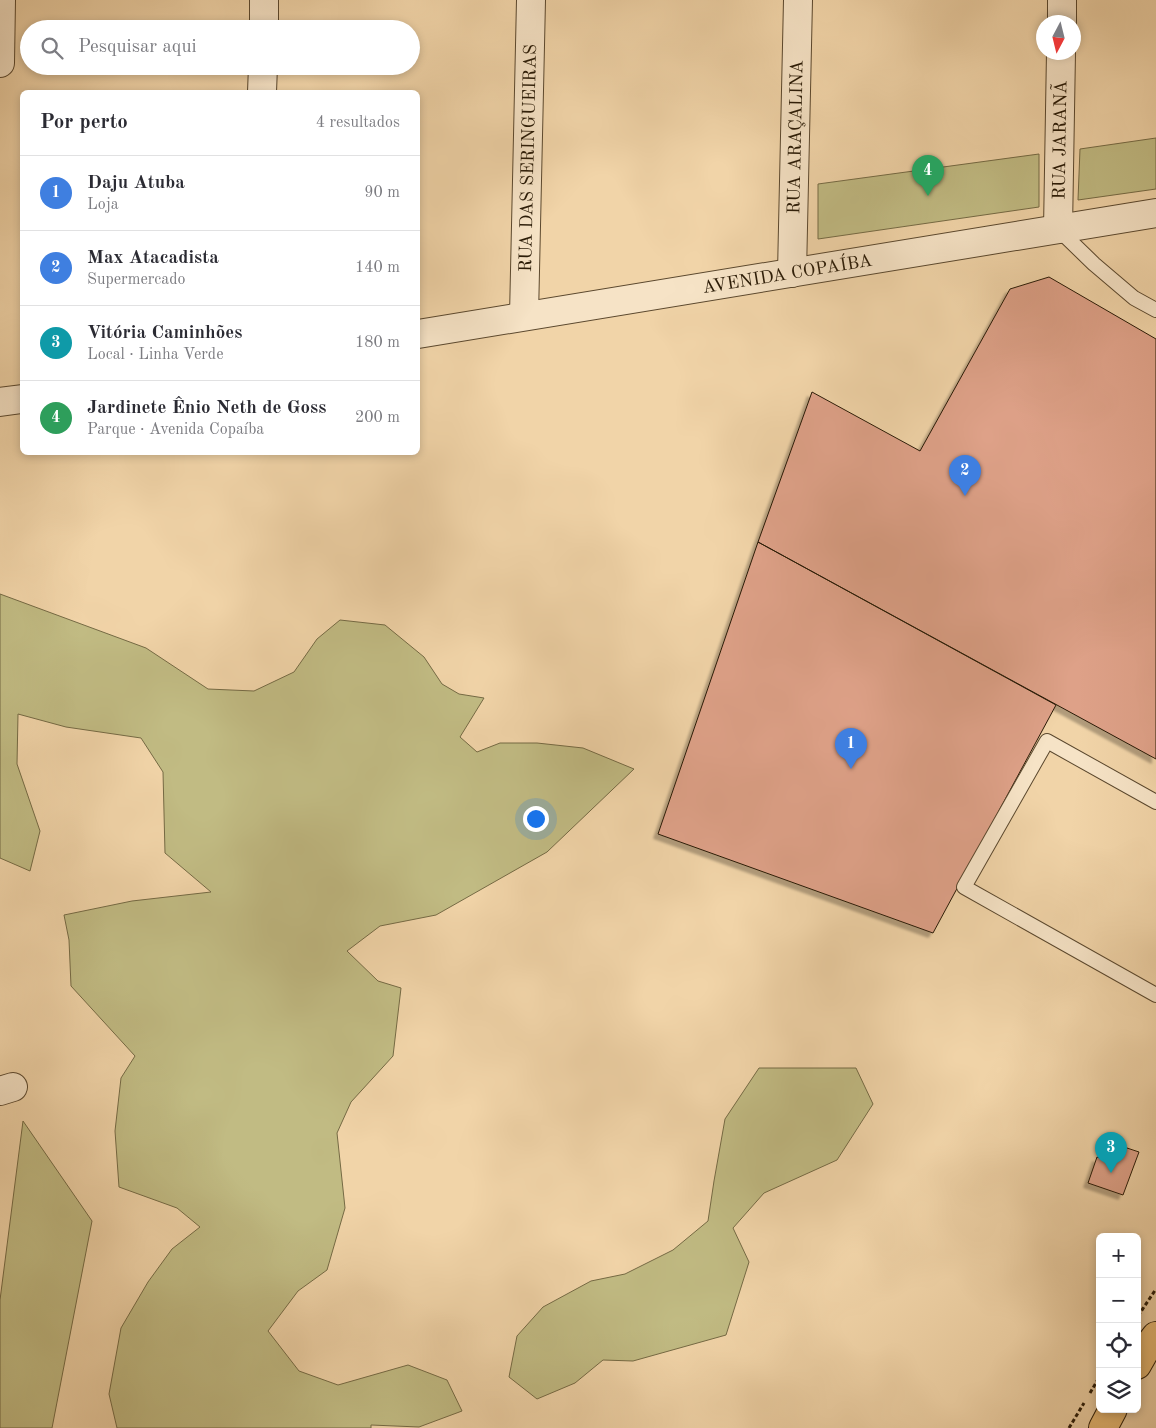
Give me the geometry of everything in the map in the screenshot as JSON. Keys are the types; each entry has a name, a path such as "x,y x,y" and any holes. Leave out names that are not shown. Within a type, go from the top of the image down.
{"highway":[{"path":"1141,1358 1156,1336"},
{"path":"1103,1428 1111,1413"}],"street":[{"path":"0,64 1,0"},
{"path":"264,0 264,20"},
{"name":"RUA DAS SERINGUEIRAS","path":"524,316 531,0"},
{"name":"RUA ARAÇALINA","path":"792,272 798,0"},
{"path":"1062,0 1062,15"},
{"name":"RUA JARANÃ","path":"1058,229 1061,60"},
{"path":"262,90 263,75"},
{"name":"AVENIDA COPAÍBA","path":"420,334 1156,213"},
{"path":"0,402 20,399"}],"lane":[{"path":"1058,229 1134,298 1156,310"},
{"path":"1156,802 1046,741 964,887 1156,995"}],"path":[{"path":"1141,1310 1156,1289"}],"shaded area":[{"path":"1156,138 1156,189 1078,200 1080,149"},
{"path":"1039,154 1039,207 818,239 818,184"},
{"path":"0,594 146,648 208,689 254,691 294,672 317,639 340,620 385,625 424,657 442,684 459,694 484,698 460,737 477,752 500,743 537,743 583,748 634,769 547,852 436,915 380,926 347,951 378,981 401,988 393,1056 351,1102 337,1133 345,1208 327,1270 298,1291 268,1331 299,1371 338,1385 408,1365 447,1380 462,1411 419,1427 371,1425 371,1428 117,1428 109,1394 121,1328 148,1282 172,1249 200,1227 177,1208 119,1187 115,1131 121,1078 135,1056 71,986 69,940 64,915 132,901 211,892 165,853 163,772 141,738 66,727 18,714 17,764 40,831 30,871 0,858"},
{"path":"759,1068 856,1068 873,1104 837,1160 764,1193 733,1228 749,1262 726,1335 633,1361 603,1360 575,1383 537,1399 509,1377 517,1336 543,1307 591,1281 625,1274 673,1250 708,1221 725,1119"},
{"path":"23,1121 92,1221 52,1428 0,1428 0,1300"}],"building":[{"path":"1049,277 1156,339 1156,759 758,542 812,392 920,451 1010,289"},
{"path":"758,542 1056,705 933,933 658,834"},
{"path":"1121,1146 1139,1152 1123,1195 1088,1183 1097,1157 1115,1163"}],"place":[{"name":"Jardinete Ênio Neth de Goss","path":"928,196"},
{"name":"Max Atacadista","path":"965,496"},
{"name":"Daju Atuba","path":"851,769"},
{"name":"Vitória Caminhões","path":"1111,1173"}]}
